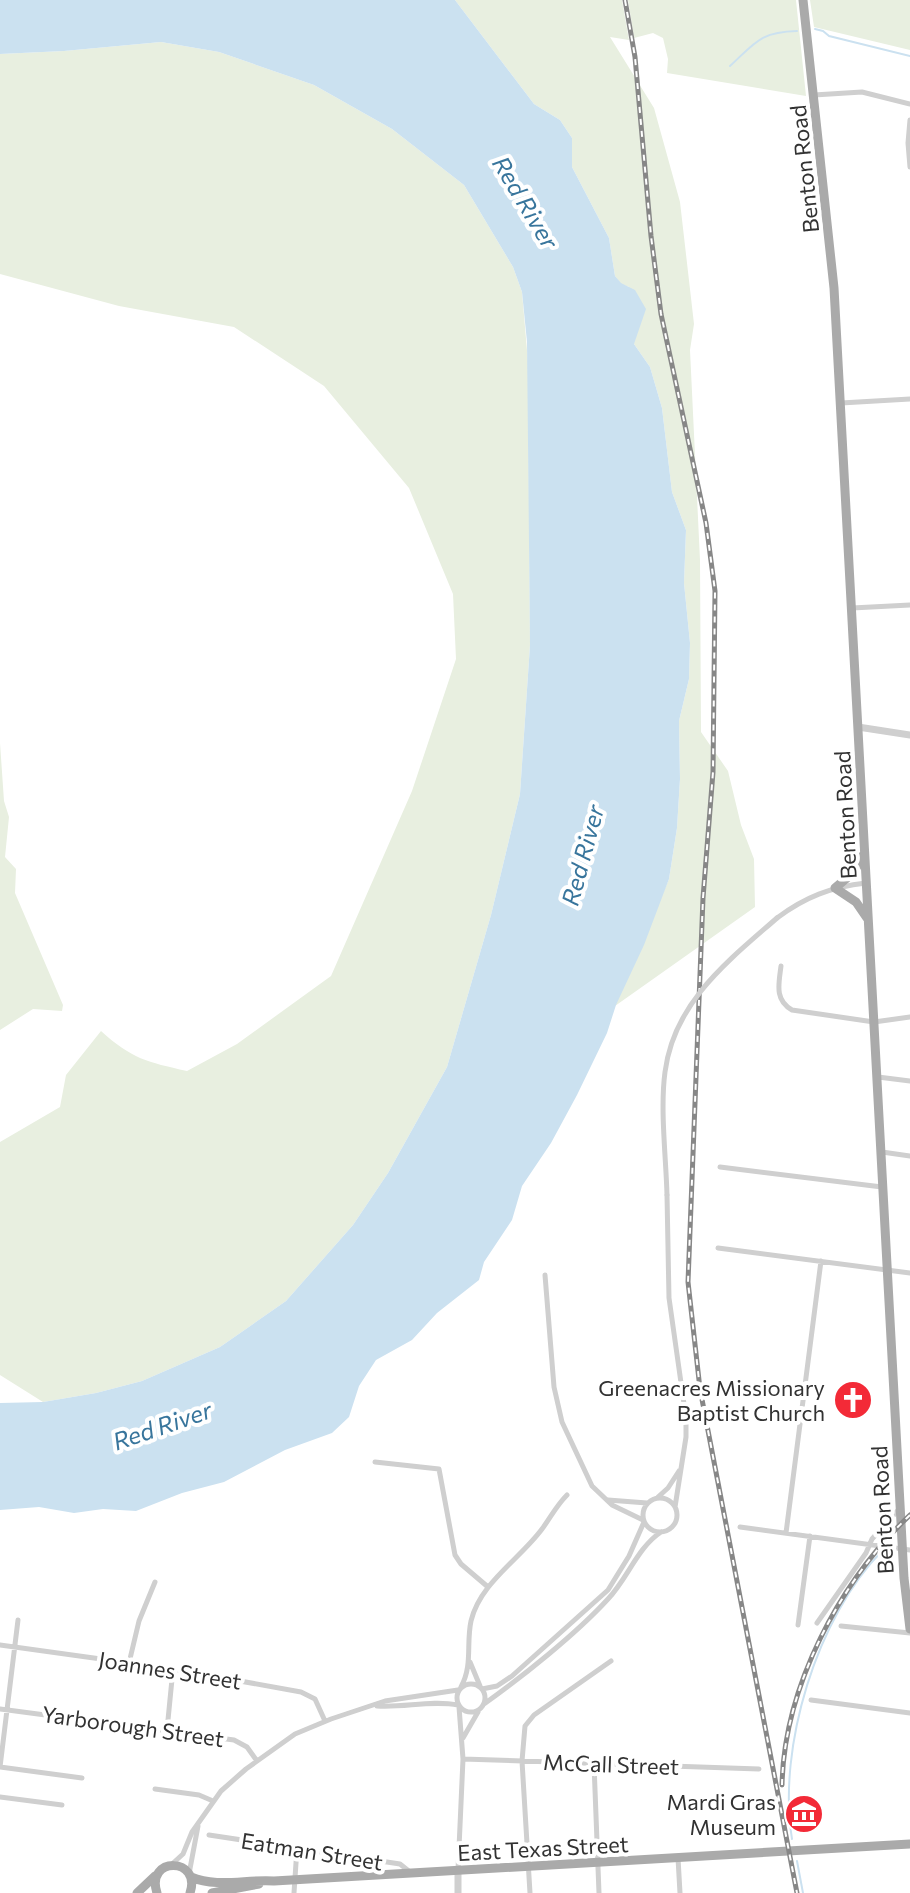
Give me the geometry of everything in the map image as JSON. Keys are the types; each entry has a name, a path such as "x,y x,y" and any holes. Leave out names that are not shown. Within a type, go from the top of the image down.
{"main road":[{"name":"Benton Road","path":"803,0 834,288 900,1508 906,1549 910,1631"},
{"path":"865,851 854,872 835,888 856,902 869,921"},
{"name":"East Texas Street","path":"171,1866 181,1867 190,1875 212,1884 910,1844"},
{"path":"137,1893 171,1866"},
{"path":"157,1893 155,1885 158,1874"},
{"path":"190,1875 190,1893"},
{"name":"East Texas Street","path":"212,1893 274,1881"}],"street":[{"path":"814,95 862,92 910,104"},
{"path":"910,120 910,167"},
{"path":"841,403 910,399"},
{"path":"851,608 910,605"},
{"path":"858,727 910,735"},
{"path":"376,1705 434,1702 458,1706 467,1712 482,1706 596,1612 626,1577 643,1547 675,1523 686,1418 669,1298 664,1085 675,1033 689,1005 705,985 777,918 806,898 835,888 867,883"},
{"path":"781,966 778,992 788,1009 874,1022 910,1017"},
{"path":"877,1077 910,1081"},
{"path":"881,1152 910,1156"},
{"path":"720,1167 883,1187"},
{"path":"718,1248 910,1273"},
{"path":"786,1533 821,1261"},
{"path":"545,1275 554,1387 562,1422 592,1486 607,1500 644,1521 651,1530 661,1532"},
{"path":"375,1462 439,1469 455,1555 488,1587"},
{"path":"607,1500 647,1503 668,1488 680,1470"},
{"path":"458,1893 463,1759 458,1706 460,1689 470,1662 471,1621 488,1587 541,1530 552,1510 567,1495"},
{"path":"657,1498 668,1499 675,1507"},
{"path":"171,1866 183,1854 192,1832 213,1801 232,1780 295,1734 391,1699 424,1697 473,1684 481,1689 497,1686 512,1676 608,1590 629,1556 644,1521 643,1512 647,1503"},
{"path":"817,1623 866,1553 869,1544 900,1508"},
{"path":"740,1527 906,1549"},
{"path":"798,1625 810,1536"},
{"path":"129,1663 134,1638 155,1582"},
{"path":"18,1620 4,1709 0,1767 82,1778"},
{"path":"841,1626 910,1631"},
{"name":"Joannes Street","path":"0,1645 173,1669 301,1692 315,1699 325,1721"},
{"path":"530,1893 522,1761 525,1726 530,1719 611,1661"},
{"path":"462,1739 482,1706 481,1689 470,1662"},
{"path":"167,1730 173,1669"},
{"path":"811,1700 910,1713"},
{"name":"Yarborough Street","path":"4,1709 239,1741 257,1761"},
{"name":"McCall Street","path":"463,1759 759,1769"},
{"path":"594,1764 599,1893"},
{"path":"155,1789 199,1795 213,1801"},
{"path":"0,1797 62,1805"},
{"path":"190,1875 199,1825"},
{"name":"Eatman Street","path":"209,1835 400,1864 408,1868 410,1874"},
{"path":"294,1893 297,1848"},
{"path":"678,1858 680,1893"}],"green space":[{"path":"455,0 622,0 629,40 610,37 654,108 680,202 694,324 690,350 700,560 701,732 728,771 741,825 754,859 755,907 615,1006 669,879 677,828 679,721 689,679 690,643 684,583 686,530 672,492 662,408 650,367 634,344 629,287 621,284 615,276 609,238 572,167 572,138 560,120 534,104"},
{"path":"628,0 796,0 806,96 667,73 668,59 663,38 653,33 634,38"},
{"path":"810,0 910,0 910,50 814,27"},
{"path":"161,42 219,52 314,85 392,129 464,185 513,267 522,292 528,362 530,645 520,794 491,915 447,1067 388,1173 353,1225 286,1301 220,1347 142,1381 43,1402 0,1375 0,1142 60,1107 66,1075 101,1031 141,1058 187,1071 237,1044 331,976 412,791 456,659 453,594 409,488 324,386 234,327 119,306 0,274 0,54"},
{"path":"0,743 4,801 9,817 5,857 16,869 15,893 63,1005 62,1011 33,1009 0,1030"}],"water":[{"name":"Red River","path":"0,0 455,0 534,104 560,120 572,138 572,167 609,238 615,276 635,290 646,309 634,344 650,367 662,408 672,492 686,530 684,583 690,643 689,679 679,721 677,828 669,879 607,1033 551,1143 522,1186 512,1220 484,1262 479,1280 437,1313 412,1340 376,1360 359,1386 349,1417 332,1433 285,1450 224,1482 182,1493 136,1511 103,1509 74,1513 39,1507 0,1510 0,1403 43,1402 142,1381 220,1347 286,1301 353,1225 388,1173 447,1067 491,915 520,794 530,645 527,342 522,292 513,267 464,185 392,129 314,85 219,52 161,42 0,54"}],"waterway":[{"path":"815,29 829,36 910,56"},
{"path":"730,66 766,36 797,31"},
{"path":"792,1839 789,1803 791,1765 807,1685 821,1646 839,1610 883,1550"},
{"path":"797,1861 803,1893"}],"railway":[{"path":"625,0 635,57 661,314 706,523 715,591 713,772 703,898 688,1282 700,1389 797,1893"},
{"path":"782,1785 785,1748 793,1711 820,1638 861,1571 910,1515"}],"place":[{"name":"Greenacres Missionary Baptist Church","path":"853,1400"},
{"name":"Mardi Gras Museum","path":"804,1814"}]}
